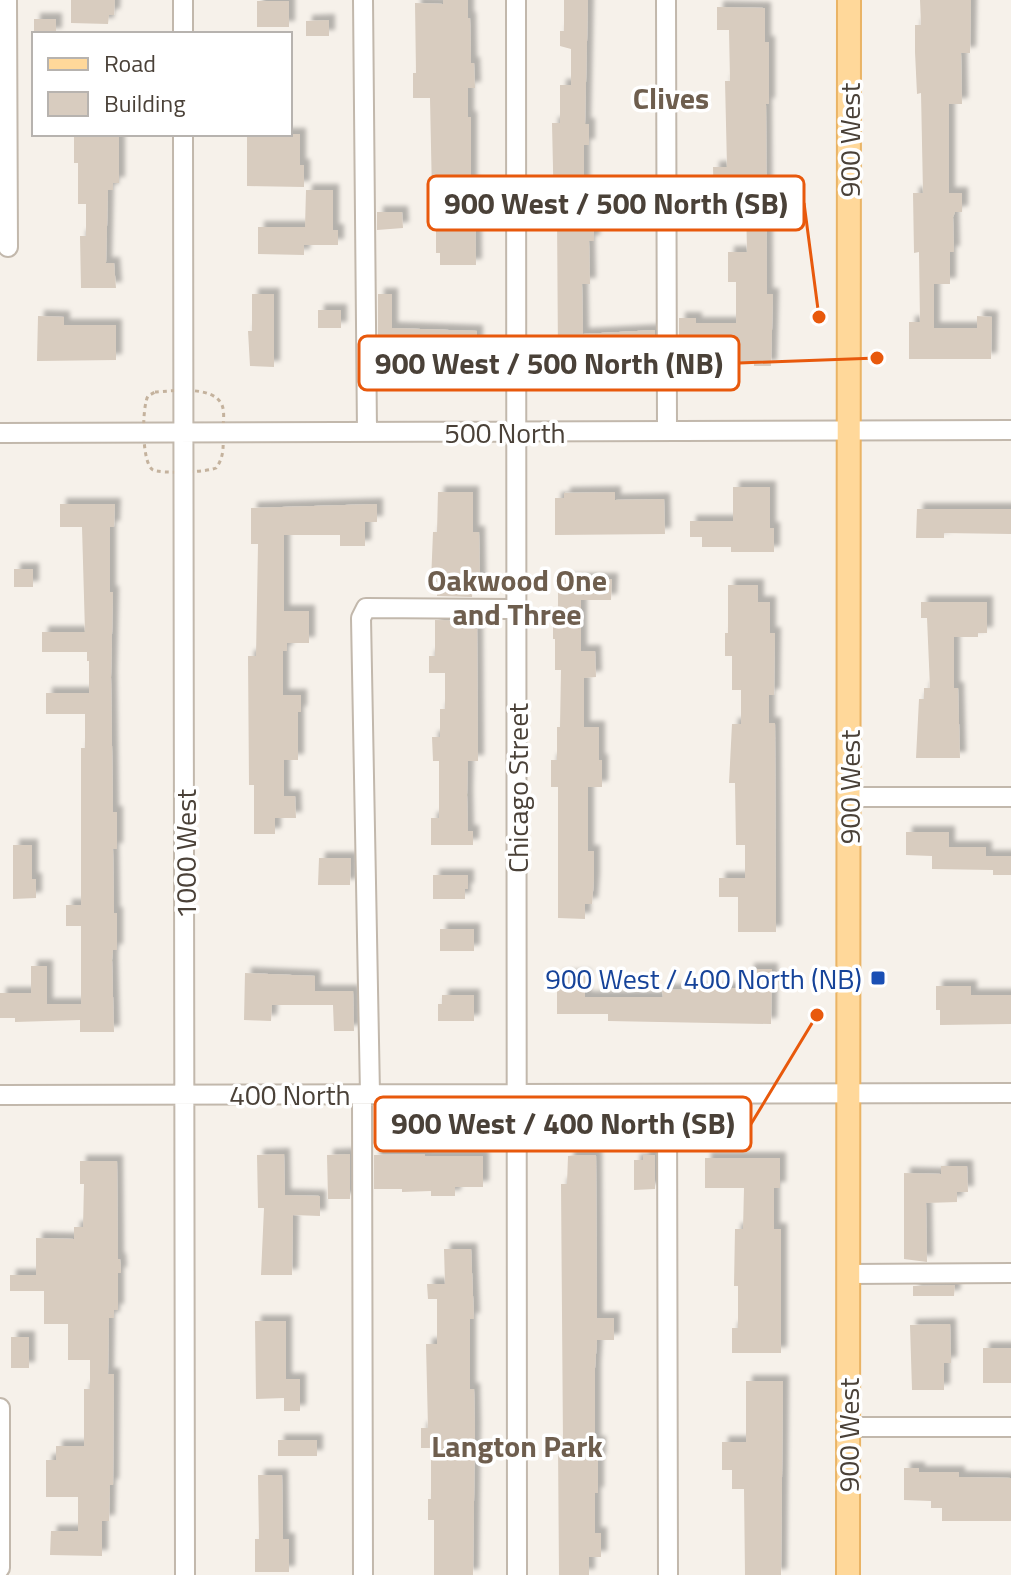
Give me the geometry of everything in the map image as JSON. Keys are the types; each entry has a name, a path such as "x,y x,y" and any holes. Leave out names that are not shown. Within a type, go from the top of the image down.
{"main road":[{"name":"900 West","path":"848,1575 849,0"}],"street":[{"path":"7,0 8,247"},
{"path":"183,0 183,32"},
{"path":"363,0 367,432"},
{"name":"Chicago Street","path":"516,0 517,1575"},
{"path":"666,0 667,431"},
{"name":"1000 West","path":"183,136 185,1575"},
{"name":"500 North","path":"0,433 1011,430"},
{"path":"363,1575 366,1094 361,618 366,608 516,609"},
{"path":"849,797 1011,797"},
{"name":"400 North","path":"0,1095 1011,1093"},
{"path":"667,1094 668,1575"},
{"path":"848,1274 1011,1273"},
{"path":"0,1408 0,1568"},
{"path":"848,1427 1011,1427"}],"building":[{"path":"71,0 115,0 114,15 109,15 108,24 71,23"},
{"path":"443,0 468,0 475,88 468,88 468,117 471,117 471,183 475,183 476,265 440,265 440,253 436,253 435,195 432,195 430,98 413,98 413,73 416,73 415,3 443,4"},
{"path":"564,0 588,0 585,124 589,124 589,145 584,145 584,219 594,219 594,241 589,241 590,284 582,284 583,334 655,330 655,352 603,352 603,359 558,359 557,214 554,214 552,123 560,123 560,85 571,85 571,49 560,46 560,31 564,31"},
{"path":"920,0 971,0 970,53 961,53 962,104 949,104 949,193 962,193 962,212 955,212 953,217 954,252 950,252 950,284 934,284 934,328 977,328 977,316 992,317 991,359 909,359 909,322 920,322 919,252 914,253 913,193 923,193 921,93 917,94 915,52 915,25 921,25"},
{"path":"257,1 289,1 289,27 257,27"},
{"path":"717,7 765,8 765,42 769,42 769,104 766,104 767,294 773,294 771,366 736,362 735,347 700,347 700,352 679,352 679,318 696,318 696,323 736,323 736,282 728,282 728,252 747,252 746,203 714,204 713,167 727,167 725,81 730,81 729,30 717,30"},
{"path":"34,19 56,19 56,32 34,32"},
{"path":"329,20 329,36 306,36 306,21"},
{"path":"300,134 304,187 247,186 247,136"},
{"path":"74,136 119,136 119,183 113,183 113,190 108,190 106,263 114,263 116,288 81,288 80,236 86,236 86,204 78,204 78,163 74,163"},
{"path":"306,190 333,190 333,230 338,230 338,245 304,245 304,255 258,254 258,227 305,227"},
{"path":"377,212 402,212 403,228 377,230"},
{"path":"252,294 274,294 274,367 250,366 248,331 252,331"},
{"path":"378,294 392,294 392,328 477,331 477,358 378,358"},
{"path":"318,310 341,310 341,328 318,328"},
{"path":"38,316 64,317 64,325 116,325 116,360 37,361"},
{"path":"733,487 770,487 770,528 774,528 774,552 731,552 731,547 702,547 702,537 690,537 690,521 733,521"},
{"path":"438,492 473,492 473,532 479,532 480,584 473,584 472,597 437,596 437,582 431,582"},
{"path":"615,492 615,500 664,499 665,534 555,535 555,498 564,498 564,493"},
{"path":"60,504 115,504 114,527 110,527 113,812 117,812 117,849 113,849 114,913 117,913 117,950 113,950 112,960 114,1032 80,1032 80,1020 15,1022 15,1018 0,1018 0,993 31,993 31,966 47,966 47,1004 81,1004 81,926 66,926 66,905 81,905 81,748 85,748 85,714 46,714 46,693 89,693 89,661 87,652 42,652 42,632 85,632 82,527 60,527"},
{"path":"377,504 377,522 365,522 365,546 340,546 340,535 284,535 284,611 309,611 309,643 287,643 287,651 283,651 283,695 301,695 298,760 284,760 284,796 295,796 296,818 275,818 275,834 254,834 254,785 249,785 248,656 256,656 258,544 251,544 251,508"},
{"path":"917,509 1011,509 1011,534 944,533 944,538 916,538"},
{"path":"14,569 33,569 33,587 14,587"},
{"path":"558,579 612,579 611,600 581,600 581,651 595,651 596,677 584,678 584,727 599,727 599,760 602,760 602,787 588,787 588,851 594,851 594,879 592,904 585,904 585,919 558,918 558,787 551,787 551,760 557,760 557,727 560,727 561,670 555,670 553,639 553,614 558,614"},
{"path":"728,585 758,585 758,602 770,602 770,633 775,633 774,695 769,695 769,723 775,723 776,932 738,932 738,897 719,897 719,878 745,878 745,845 736,845 735,783 729,783 732,724 741,724 741,690 732,690 732,656 725,656"},
{"path":"921,602 987,602 987,633 978,633 978,637 954,637 954,688 958,688 960,758 916,758 919,699 924,699 924,688 930,688 927,618 921,618"},
{"path":"435,620 477,621 478,761 468,761 467,795 468,831 473,831 473,845 431,845 431,818 439,818 439,761 433,761 432,737 440,737 440,709 445,709 445,673 429,673 429,656 435,656"},
{"path":"906,832 949,832 949,847 986,847 986,856 1011,856 1011,875 993,875 993,870 932,869 932,856 906,855"},
{"path":"13,845 32,845 32,879 36,879 36,898 13,899"},
{"path":"319,858 351,858 350,885 318,885"},
{"path":"433,875 468,875 465,899 433,899"},
{"path":"440,929 474,929 474,951 440,951"},
{"path":"748,969 772,969 771,1024 608,1021 608,1014 557,1014 557,976 585,975 585,997 663,997 662,990 748,988"},
{"path":"245,973 315,976 315,991 353,991 354,1031 334,1031 333,1005 272,1005 271,1021 244,1020"},
{"path":"936,986 971,986 971,995 1011,995 1011,1024 940,1025 940,1010 936,1010"},
{"path":"442,995 474,995 474,1021 438,1021 438,1004 442,1004"},
{"path":"284,1154 285,1195 320,1196 320,1216 293,1215 292,1275 261,1275 264,1208 258,1208 257,1155"},
{"path":"350,1154 350,1199 328,1199 327,1155"},
{"path":"374,1155 483,1156 483,1187 455,1187 455,1196 431,1196 431,1191 374,1189"},
{"path":"596,1155 597,1318 614,1318 614,1340 597,1340 595,1368 595,1442 600,1442 600,1460 598,1493 595,1493 595,1533 601,1533 601,1557 589,1557 589,1575 559,1575 558,1444 563,1444 561,1184 567,1184 568,1156"},
{"path":"643,1155 655,1155 655,1189 634,1190 634,1160 643,1160"},
{"path":"705,1158 780,1158 780,1188 774,1188 774,1229 781,1229 781,1353 732,1353 732,1328 738,1328 738,1286 734,1286 735,1229 743,1229 744,1188 705,1188"},
{"path":"80,1161 117,1161 118,1259 121,1273 118,1273 118,1310 114,1310 114,1318 109,1318 108,1374 114,1374 113,1485 110,1485 109,1521 102,1521 102,1556 50,1555 51,1531 78,1531 78,1497 46,1497 46,1460 56,1460 56,1446 84,1446 84,1389 90,1389 90,1360 68,1360 68,1324 44,1324 44,1291 10,1291 10,1275 36,1275 36,1238 74,1239 74,1227 83,1227 84,1184 80,1184"},
{"path":"941,1166 967,1166 968,1192 957,1192 957,1202 926,1203 927,1262 904,1259 904,1173 941,1174"},
{"path":"444,1249 471,1249 474,1319 470,1319 470,1389 474,1389 475,1428 473,1575 434,1575 434,1520 428,1520 431,1448 421,1448 421,1428 428,1428 426,1344 437,1344 437,1299 428,1299 427,1284 445,1284"},
{"path":"955,1285 954,1296 913,1296 913,1286"},
{"path":"255,1321 286,1321 286,1379 300,1379 300,1411 284,1411 284,1398 256,1399"},
{"path":"950,1324 951,1363 944,1363 944,1390 912,1390 910,1325"},
{"path":"11,1337 29,1337 29,1368 11,1368"},
{"path":"983,1348 1011,1348 1011,1383 983,1383"},
{"path":"746,1381 783,1381 781,1575 745,1575 744,1489 732,1489 732,1470 722,1470 722,1442 746,1442"},
{"path":"278,1440 317,1440 317,1456 278,1456"},
{"path":"904,1468 919,1468 919,1472 959,1472 959,1477 1011,1478 1011,1521 942,1521 942,1508 931,1508 931,1501 904,1500"},
{"path":"258,1475 282,1475 283,1539 289,1539 289,1572 255,1572 255,1539 259,1539"}],"place":[{"name":"900 West / 500 North (SB)","path":"819,317"},
{"name":"900 West / 500 North (NB)","path":"877,358"},
{"name":"900 West / 400 North (NB)","path":"878,978"},
{"name":"900 West / 400 North (SB)","path":"817,1015"}],"district":[{"name":"Clives","path":"671,98"},
{"name":"Oakwood One and Three","path":"517,597"},
{"name":"Langton Park","path":"517,1446"}]}
